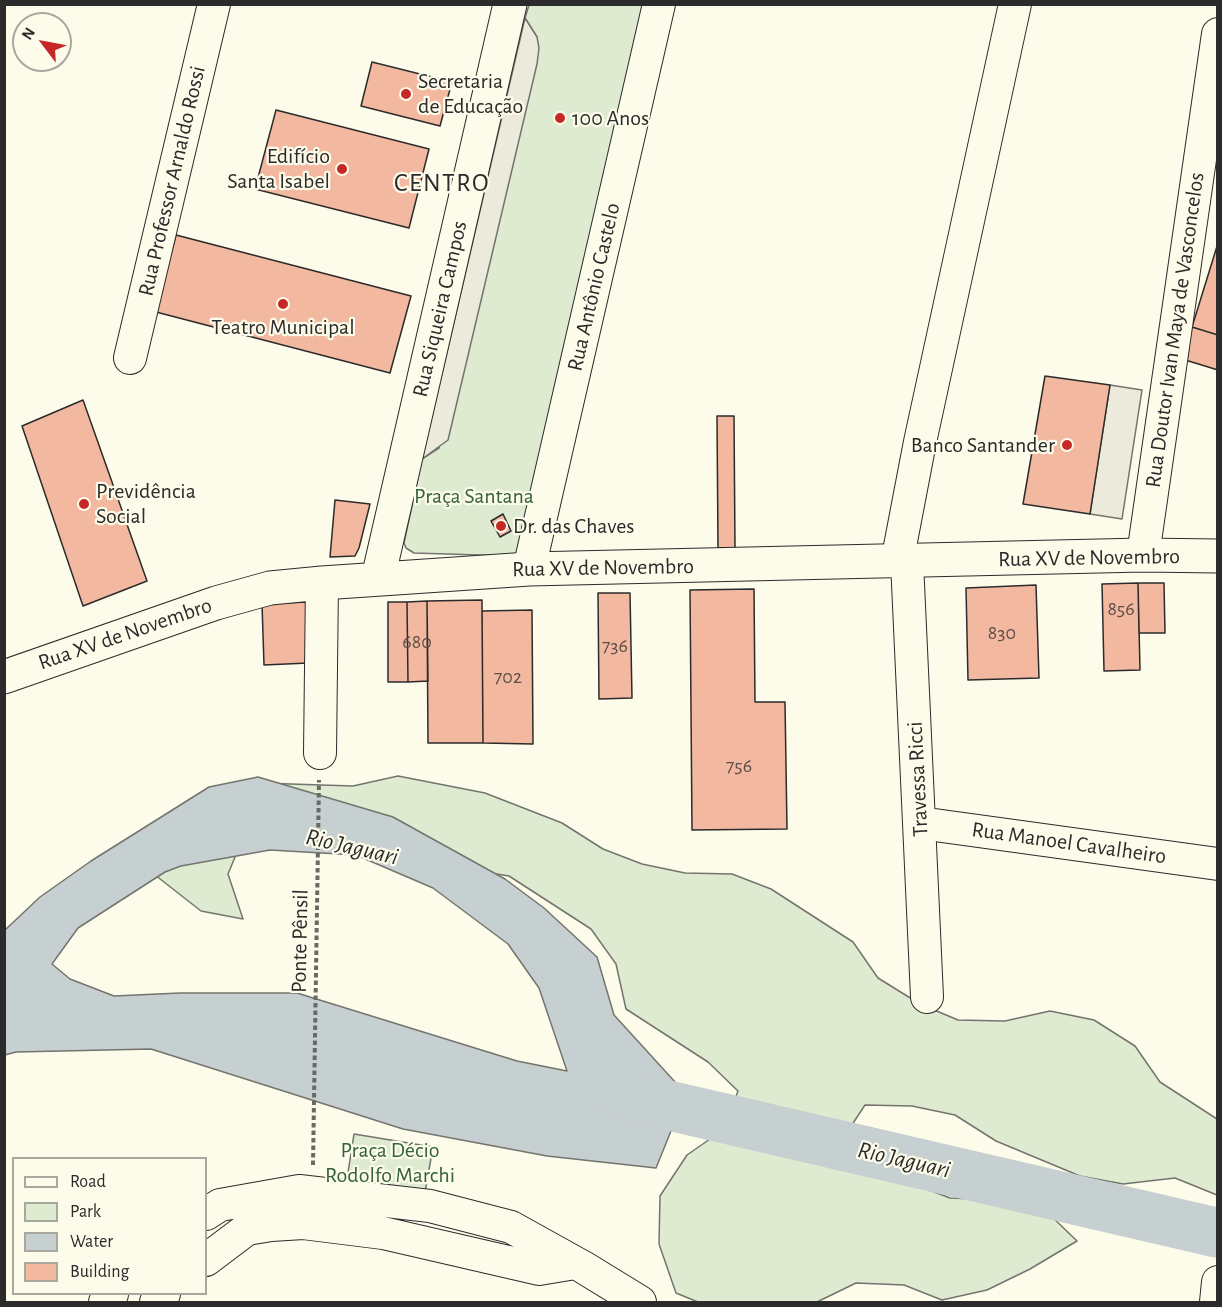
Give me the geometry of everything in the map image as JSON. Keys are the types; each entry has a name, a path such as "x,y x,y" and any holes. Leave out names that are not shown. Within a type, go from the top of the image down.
{"main road":[{"name":"Rua Siqueira Campos","path":"378,578 510,4"},
{"name":"Rua XV de Novembro","path":"4,677 216,603 270,588 378,578 529,569 1143,555 1218,556"}],"street":[{"name":"Rua Professor Arnaldo Rossi","path":"130,358 214,4"},
{"name":"Rua Antônio Castelo","path":"529,569 659,4"},
{"name":"Travessa Ricci","path":"927,997 920,823 902,562 920,442 1015,4"},
{"name":"Rua Doutor Ivan Maya de Vasconcelos","path":"1143,555 1218,34"},
{"path":"320,753 322,583"},
{"name":"Rua Manoel Cavalheiro","path":"920,823 1218,864"},
{"path":"207,1213 220,1205 299,1191 430,1206 511,1227 640,1302"},
{"path":"207,1259 247,1229 303,1223 383,1233 538,1269 575,1263"},
{"path":"1216,1302 1218,1282"}],"path":[{"name":"Ponte Pênsil","path":"313,1131 320,753"}],"green space":[{"name":"Praça Santana","path":"529,5 648,5 521,550 513,556 414,553 406,548 404,543 422,459 439,448 537,37 525,18"},
{"path":"398,776 485,793 562,823 603,849 642,864 685,873 732,874 771,889 853,942 878,978 920,1004 958,1020 1005,1021 1050,1011 1094,1020 1135,1046 1160,1082 1217,1119 1217,1195 1175,1178 1123,1184 1080,1176 996,1141 955,1115 912,1106 865,1105 838,1146 868,1174 911,1183 950,1198 997,1200 1047,1212 1077,1241 1030,1269 987,1290 942,1300 904,1285 856,1283 817,1302 698,1302 676,1293 659,1244 660,1196 687,1155 723,1130 738,1091 708,1062 626,1009 616,964 591,929 509,876 245,833 228,874 243,919 201,911 127,853 259,783 353,786"},
{"name":"Praça Décio Rodolfo Marchi","path":"354,1134 433,1147 425,1192 347,1179"}],"shaded area":[{"path":"525,18 537,37 539,48 537,64 448,440 422,459"},
{"path":"1110,385 1142,390 1122,519 1090,514"}],"water":[{"path":"258,777 393,817 505,879 544,908 597,957 614,1015 686,1094 656,1168 547,1156 403,1129 151,1049 16,1052 5,1055 5,930 40,897 91,861 209,787","holes":["270,850 356,855 433,888 508,944 539,988 567,1071 517,1061 297,993 180,993 114,996 70,979 52,964 78,928 165,872 181,866"]}],"building":[{"name":"Secretaria de Educação","path":"372,62 452,82 440,126 361,106"},
{"name":"Edifício Santa Isabel","path":"276,110 429,149 409,228 255,189"},
{"name":"Teatro Municipal","path":"176,235 411,296 390,373 156,312"},
{"path":"1218,243 1218,335 1192,327"},
{"path":"1192,327 1218,335 1218,370 1182,359"},
{"name":"Banco Santander","path":"1045,376 1110,385 1090,514 1023,504"},
{"name":"Previdência Social","path":"83,400 147,581 83,606 22,426"},
{"path":"717,416 734,416 735,548 718,548"},
{"path":"335,500 370,504 355,556 330,557"},
{"name":"Dr. das Chaves","path":"503,514 511,531 500,537 491,521"},
{"path":"1138,583 1140,670 1104,671 1102,584"},
{"path":"1138,583 1164,583 1165,633 1139,633"},
{"path":"1036,585 1039,678 968,680 966,588"},
{"path":"754,589 755,702 785,702 787,829 692,830 690,590"},
{"path":"598,593 630,593 632,698 599,699"},
{"path":"482,600 483,743 428,743 427,601"},
{"path":"427,601 428,681 408,682 407,602"},
{"path":"307,602 308,663 264,665 262,604"},
{"path":"388,602 407,602 408,682 388,682"},
{"path":"532,610 533,744 483,743 482,611"}],"waterway":[{"name":"Rio Jaguari","path":"615,1093 1218,1233"}],"place":[{"name":"Secretaria de Educação","path":"406,94"},
{"name":"100 Anos","path":"560,118"},
{"name":"Edifício Santa Isabel","path":"342,169"},
{"name":"Teatro Municipal","path":"283,304"},
{"name":"Banco Santander","path":"1067,445"},
{"name":"Previdência Social","path":"84,504"},
{"name":"Dr. das Chaves","path":"501,526"}],"district":[{"name":"CENTRO","path":"442,183"}]}
